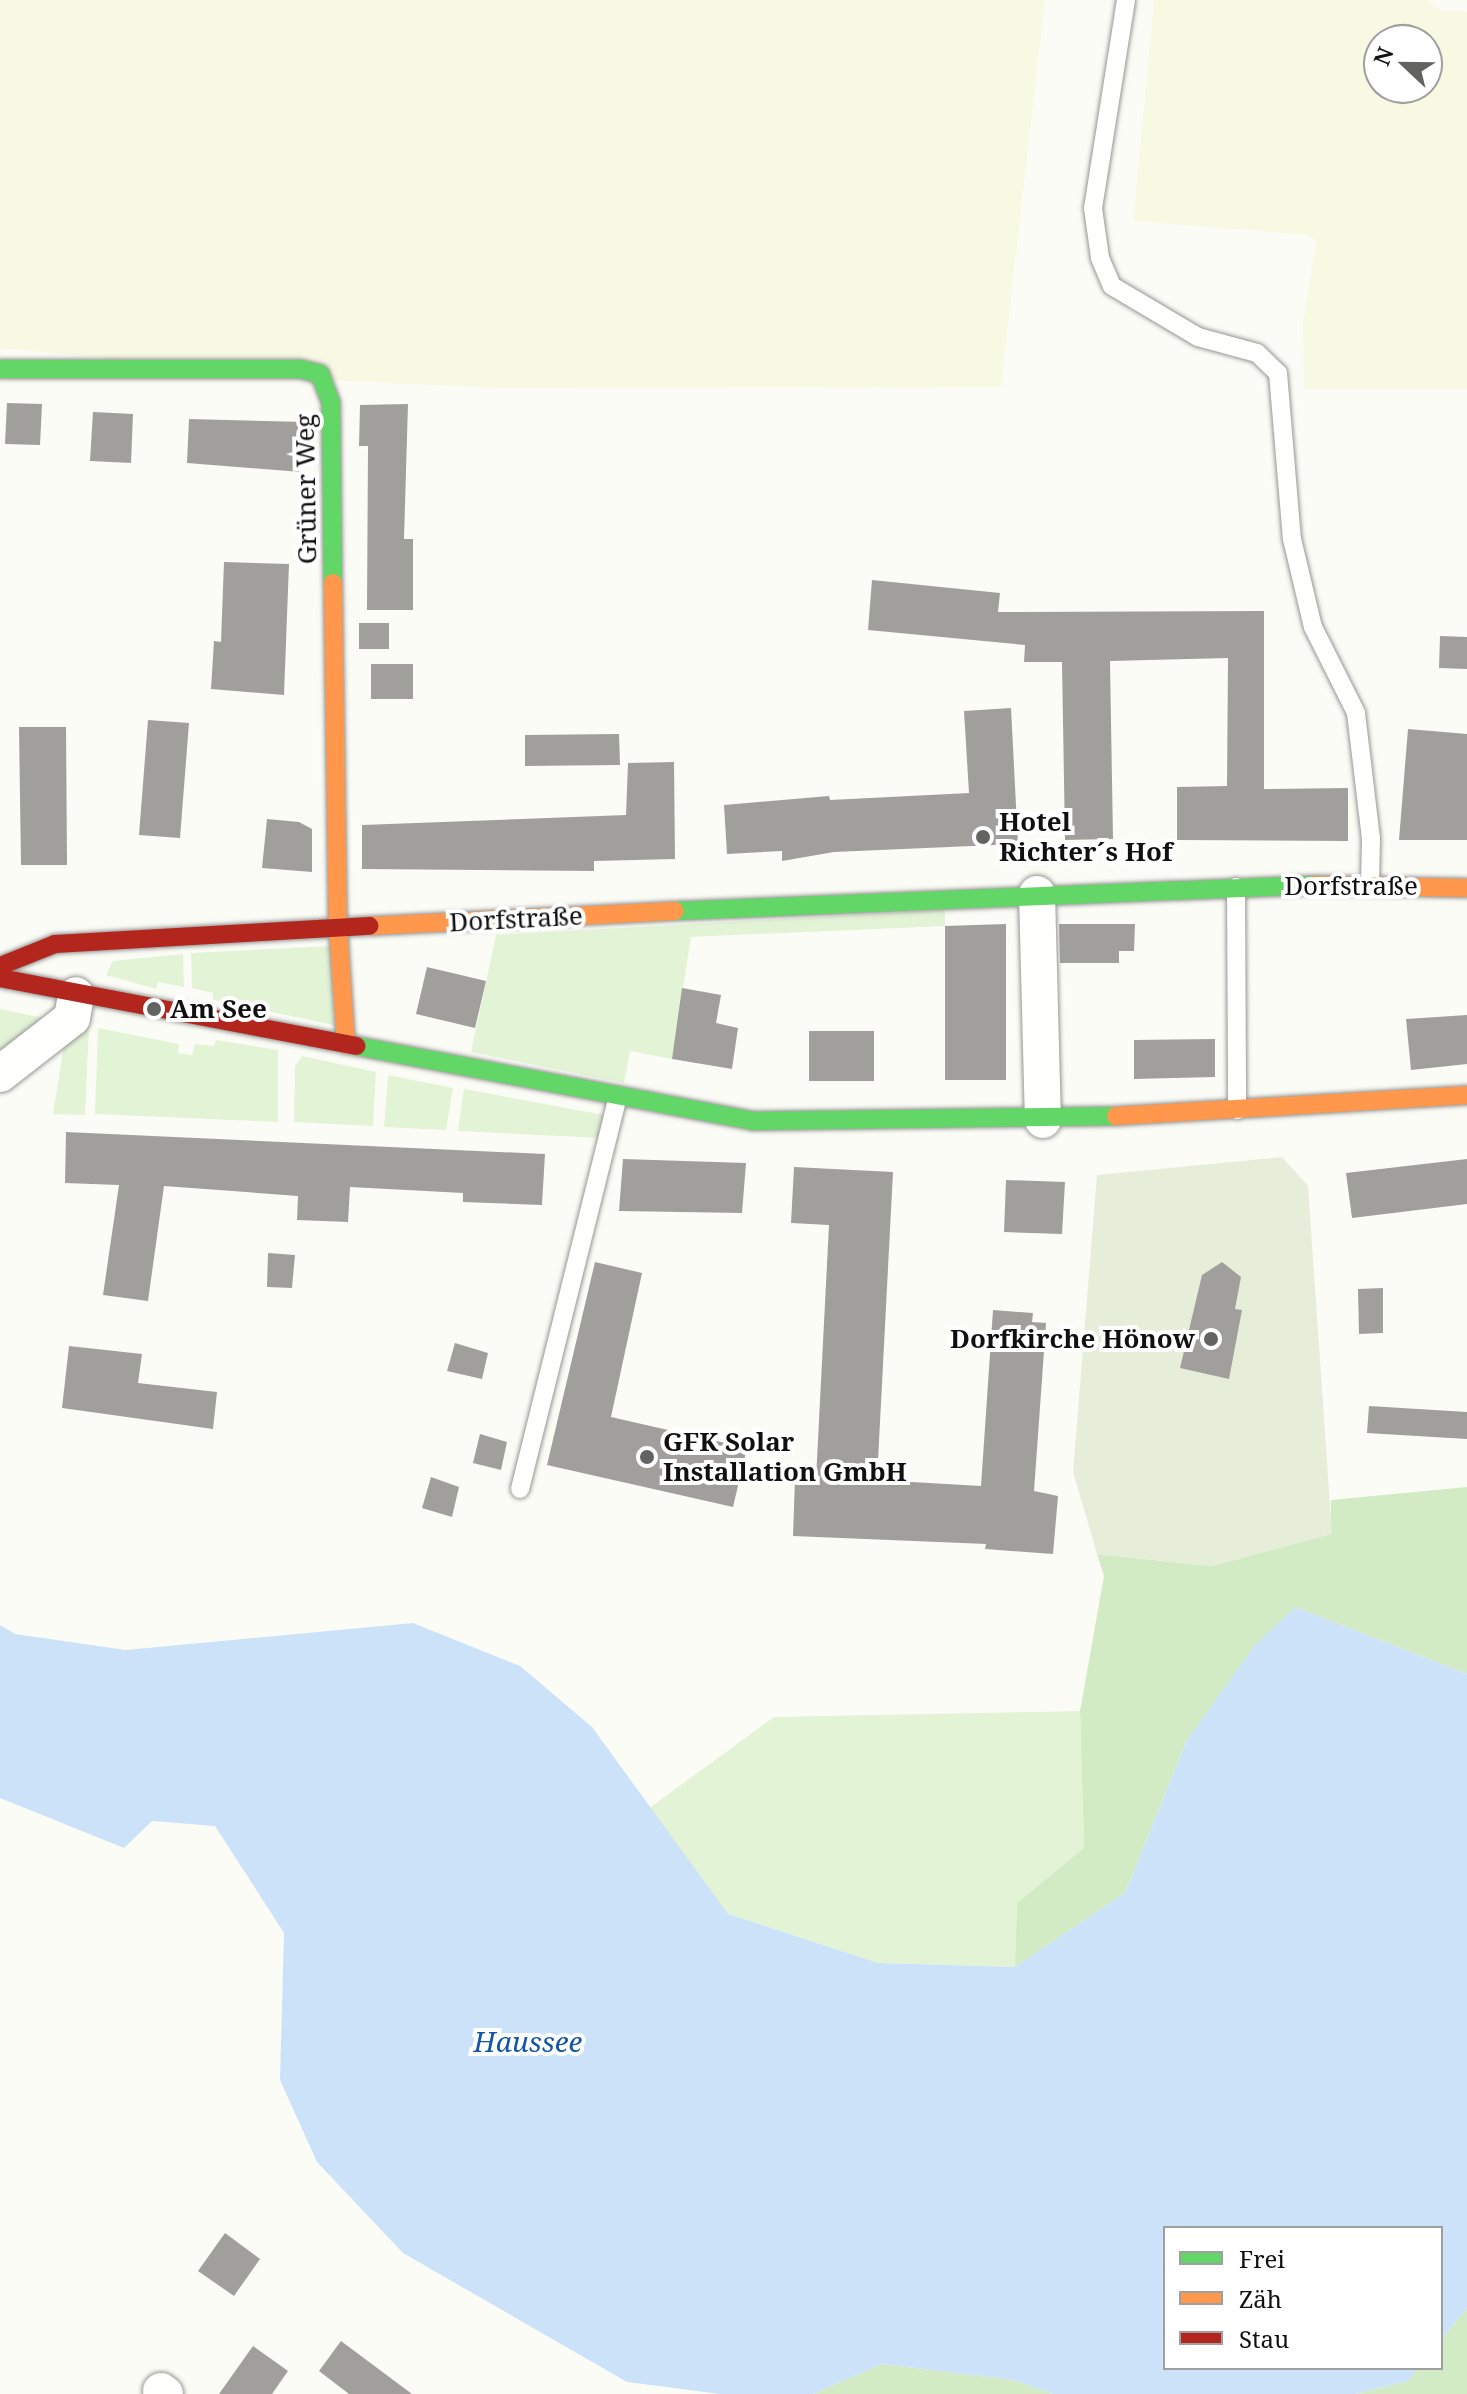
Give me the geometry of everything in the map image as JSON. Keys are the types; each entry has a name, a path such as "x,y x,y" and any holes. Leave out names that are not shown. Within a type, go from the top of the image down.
{"street":[{"name":"Grüner Weg","path":"0,369 300,369 320,374 327,385 331,402 338,927"},
{"name":"Dorfstraße","path":"0,966 55,944 338,927 1236,886 1370,884 1467,888"},
{"path":"1037,894 1043,1120"},
{"path":"338,927 346,1045"},
{"path":"0,978 617,1099 753,1121 1043,1120 1237,1112 1467,1095"},
{"path":"0,1074 72,1018 76,995"}],"lane":[{"path":"1126,0 1093,208 1100,258 1112,286 1198,337 1257,353 1278,373 1292,539 1313,627 1356,713 1371,839 1370,884"},
{"path":"1236,886 1237,1112"},
{"path":"520,1489 617,1099"}],"green space":[{"path":"0,0 1045,0 1001,387 501,388 345,381 0,348"},
{"path":"1154,0 1427,0 1438,10 1467,12 1467,389 1304,389 1303,323 1316,241 1308,235 1133,221"},
{"path":"945,910 945,926 691,937 672,1059 630,1051 624,1083 471,1052 496,935"},
{"path":"330,946 334,1025 213,1000 213,993 192,988 191,953"},
{"path":"183,954 184,987 158,982 156,989 106,975 113,961"},
{"path":"0,1009 53,1020 0,1058"},
{"path":"83,1026 89,1027 85,1115 53,1114 64,1045"},
{"path":"98,1028 179,1044 178,1053 192,1055 195,1044 214,1046 216,1040 278,1050 278,1122 95,1114"},
{"path":"302,1056 376,1072 373,1126 294,1122 295,1066"},
{"path":"388,1075 453,1088 446,1130 384,1127"},
{"path":"464,1089 604,1115 600,1138 458,1131"},
{"path":"1282,1157 1308,1186 1332,1534 1211,1566 1097,1554 1073,1472 1097,1175"},
{"path":"1467,1487 1467,1674 1295,1607 1187,1740 1125,1893 1015,1967 1017,1903 1084,1848 1080,1711 1104,1576 1097,1554 1211,1566 1331,1534 1331,1500"},
{"path":"1080,1711 1084,1848 1017,1903 1015,1967 878,1963 728,1914 648,1809 774,1717"},
{"path":"1467,2308 1467,2394 1355,2394 1408,2381 1417,2370 1443,2370 1443,2338"},
{"path":"882,2364 1013,2380 1053,2394 813,2394"}],"water":[{"name":"Haussee","path":"1295,1607 1467,1674 1467,2308 1443,2338 1443,2226 1163,2226 1163,2370 1417,2370 1408,2381 1355,2394 1053,2394 1013,2380 882,2364 813,2394 720,2394 627,2382 403,2253 317,2162 280,2080 284,1933 215,1826 152,1821 124,1848 0,1798 0,1625 15,1634 126,1650 413,1623 520,1666 592,1727 728,1914 878,1963 1015,1967 1125,1893 1187,1740 1255,1645"}],"building":[{"path":"7,403 42,404 40,445 5,444"},
{"path":"408,404 404,539 413,539 413,610 367,610 368,446 359,446 360,405"},
{"path":"93,412 133,414 131,463 90,461"},
{"path":"189,419 305,422 301,472 187,463"},
{"path":"224,562 289,564 284,695 211,689 214,641 221,642"},
{"path":"872,580 1000,593 998,612 1264,611 1264,789 1348,788 1348,841 1177,840 1177,787 1227,786 1228,658 1110,661 1113,839 1065,840 1062,662 1024,662 1025,645 868,630"},
{"path":"359,623 389,623 389,649 359,649"},
{"path":"1440,636 1467,637 1467,669 1439,668"},
{"path":"371,664 413,664 413,699 371,699"},
{"path":"1011,708 1018,844 834,852 782,861 782,851 727,854 724,805 829,796 830,800 969,793 964,711"},
{"path":"148,720 189,723 180,838 139,835"},
{"path":"19,727 66,727 67,865 21,865"},
{"path":"1408,729 1467,734 1467,840 1399,840"},
{"path":"619,734 620,765 525,766 525,735"},
{"path":"674,762 675,859 594,861 594,871 362,869 362,825 626,815 628,763"},
{"path":"267,819 299,822 312,829 312,872 262,868"},
{"path":"1006,924 1006,1080 945,1080 945,926"},
{"path":"1059,924 1135,924 1134,951 1119,951 1119,963 1060,963"},
{"path":"427,967 486,981 475,1028 416,1014"},
{"path":"682,988 721,995 716,1023 738,1028 732,1069 672,1059"},
{"path":"1467,1015 1467,1064 1411,1070 1406,1019"},
{"path":"809,1031 874,1031 874,1081 809,1081"},
{"path":"1215,1039 1215,1077 1134,1079 1134,1040"},
{"path":"66,1132 545,1154 542,1205 463,1202 463,1193 350,1187 348,1222 297,1220 298,1196 164,1186 148,1301 103,1295 119,1185 65,1183"},
{"path":"623,1159 746,1163 742,1213 619,1211"},
{"path":"1467,1159 1467,1204 1352,1218 1346,1173"},
{"path":"794,1167 893,1172 877,1480 981,1486 993,1310 1033,1313 1032,1322 1046,1323 1034,1491 1058,1496 1053,1554 985,1549 986,1544 793,1536 795,1478 816,1479 829,1225 791,1223"},
{"path":"1006,1180 1065,1182 1062,1234 1004,1232"},
{"path":"268,1253 295,1255 292,1288 267,1287"},
{"name":"GFK Solar Installation GmbH","path":"595,1262 642,1273 611,1417 747,1448 733,1507 547,1465"},
{"name":"Dorfkirche Hönow","path":"1222,1262 1241,1277 1235,1309 1242,1310 1229,1379 1180,1368 1202,1275"},
{"path":"1383,1288 1383,1333 1359,1334 1358,1289"},
{"path":"455,1343 488,1353 482,1379 447,1371"},
{"path":"69,1346 142,1354 138,1383 217,1392 213,1429 62,1408"},
{"path":"1369,1406 1467,1412 1467,1439 1367,1433"},
{"path":"480,1434 507,1442 501,1470 473,1463"},
{"path":"431,1477 459,1487 452,1517 422,1508"},
{"path":"225,2233 260,2259 234,2296 198,2271"},
{"path":"341,2341 412,2394 349,2394 319,2371"},
{"path":"253,2346 288,2371 272,2394 219,2394"}],"traffic: fast":[{"path":"0,369 300,369 320,374 331,402 333,583"},
{"path":"675,911 1315,885"},
{"path":"357,1046 753,1121 1116,1116"}],"traffic: slow":[{"path":"333,583 338,927 346,1045"},
{"path":"1315,885 1467,888"},
{"path":"369,926 675,911"},
{"path":"1116,1116 1467,1095"}],"traffic: jam":[{"path":"0,966 55,944 369,926"},
{"path":"0,978 357,1046"}],"place":[{"name":"Hotel Richter´s Hof","path":"983,837"},
{"name":"Am See","path":"154,1009"},
{"name":"Dorfkirche Hönow","path":"1211,1339"},
{"name":"GFK Solar Installation GmbH","path":"647,1457"}]}
